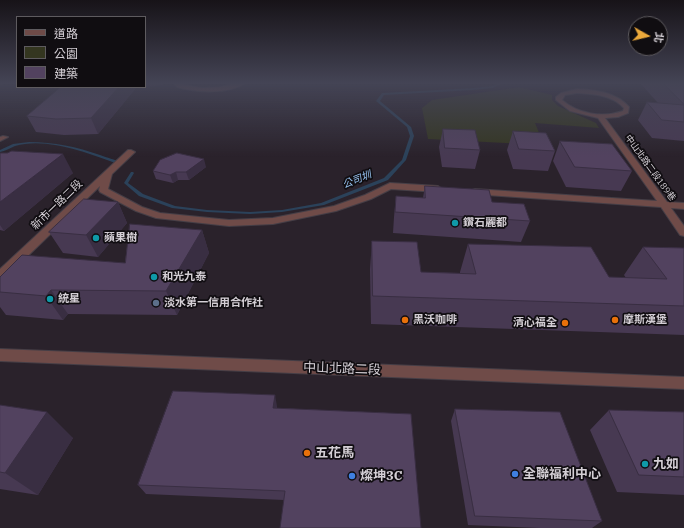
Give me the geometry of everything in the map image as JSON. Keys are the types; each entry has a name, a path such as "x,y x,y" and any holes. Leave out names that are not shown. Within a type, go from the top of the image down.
{"street":[{"path":"568,108 600,116 620,114 626,112 627,108"},
{"name":"中山北路二段189巷","path":"600,116 684,233"},
{"name":"新市一路二段","path":"0,276 131,152"},
{"path":"109,172 103,190 115,195 138,209 159,216 229,223 273,221 336,208 368,197 390,186 445,190"},
{"path":"468,192 684,206"},
{"name":"中山北路二段","path":"0,354 684,383"}],"green space":[{"path":"422,108 562,108 596,123 599,128 535,123 544,145 428,139"}],"building":[{"path":"37,108 100,108 91,118 56,119 27,116"},
{"path":"652,108 684,108 684,122 662,120"},
{"path":"443,129 475,130 480,150 445,148"},
{"path":"513,131 546,133 555,151 519,149"},
{"path":"560,141 612,144 632,171 575,167"},
{"path":"12,151 63,154 0,202 0,153"},
{"path":"177,153 204,159 186,172 176,172 170,175 153,171 160,160"},
{"path":"425,186 489,190 492,202 524,204 530,221 395,212 396,196 425,198"},
{"path":"84,199 118,202 86,235 49,232"},
{"path":"130,224 202,230 166,291 51,290 46,296 0,292 0,277 22,255 125,263"},
{"path":"372,241 417,242 421,272 476,274 468,244 591,247 609,277 667,279 643,247 684,248 684,306 373,296"},
{"path":"173,391 275,395 273,408 411,414 421,528 280,528 285,491 138,485"},
{"path":"0,405 47,412 5,473 0,472"},
{"name":"全聯福利中心","path":"455,409 560,412 602,521 475,516"},
{"path":"609,410 684,412 684,477 639,475"}],"waterway":[{"name":"公司圳","path":"132,173 126,183 141,195 174,207 207,211 250,213 282,211 322,204 386,179 404,160 412,136 409,127 386,108"},
{"name":"公司圳","path":"0,151 14,145 44,143 60,145 119,163"}],"place":[{"name":"鑽石麗都","path":"455,223"},
{"name":"蘋果樹","path":"96,238"},
{"name":"和光九泰","path":"154,277"},
{"name":"統星","path":"50,299"},
{"name":"淡水第一信用合作社","path":"156,303"},
{"name":"黑沃咖啡","path":"405,320"},
{"name":"摩斯漢堡","path":"615,320"},
{"name":"清心福全","path":"565,323"},
{"name":"五花馬","path":"307,453"},
{"name":"九如","path":"645,464"},
{"name":"全聯福利中心","path":"515,474"},
{"name":"燦坤3C","path":"352,476"}]}
